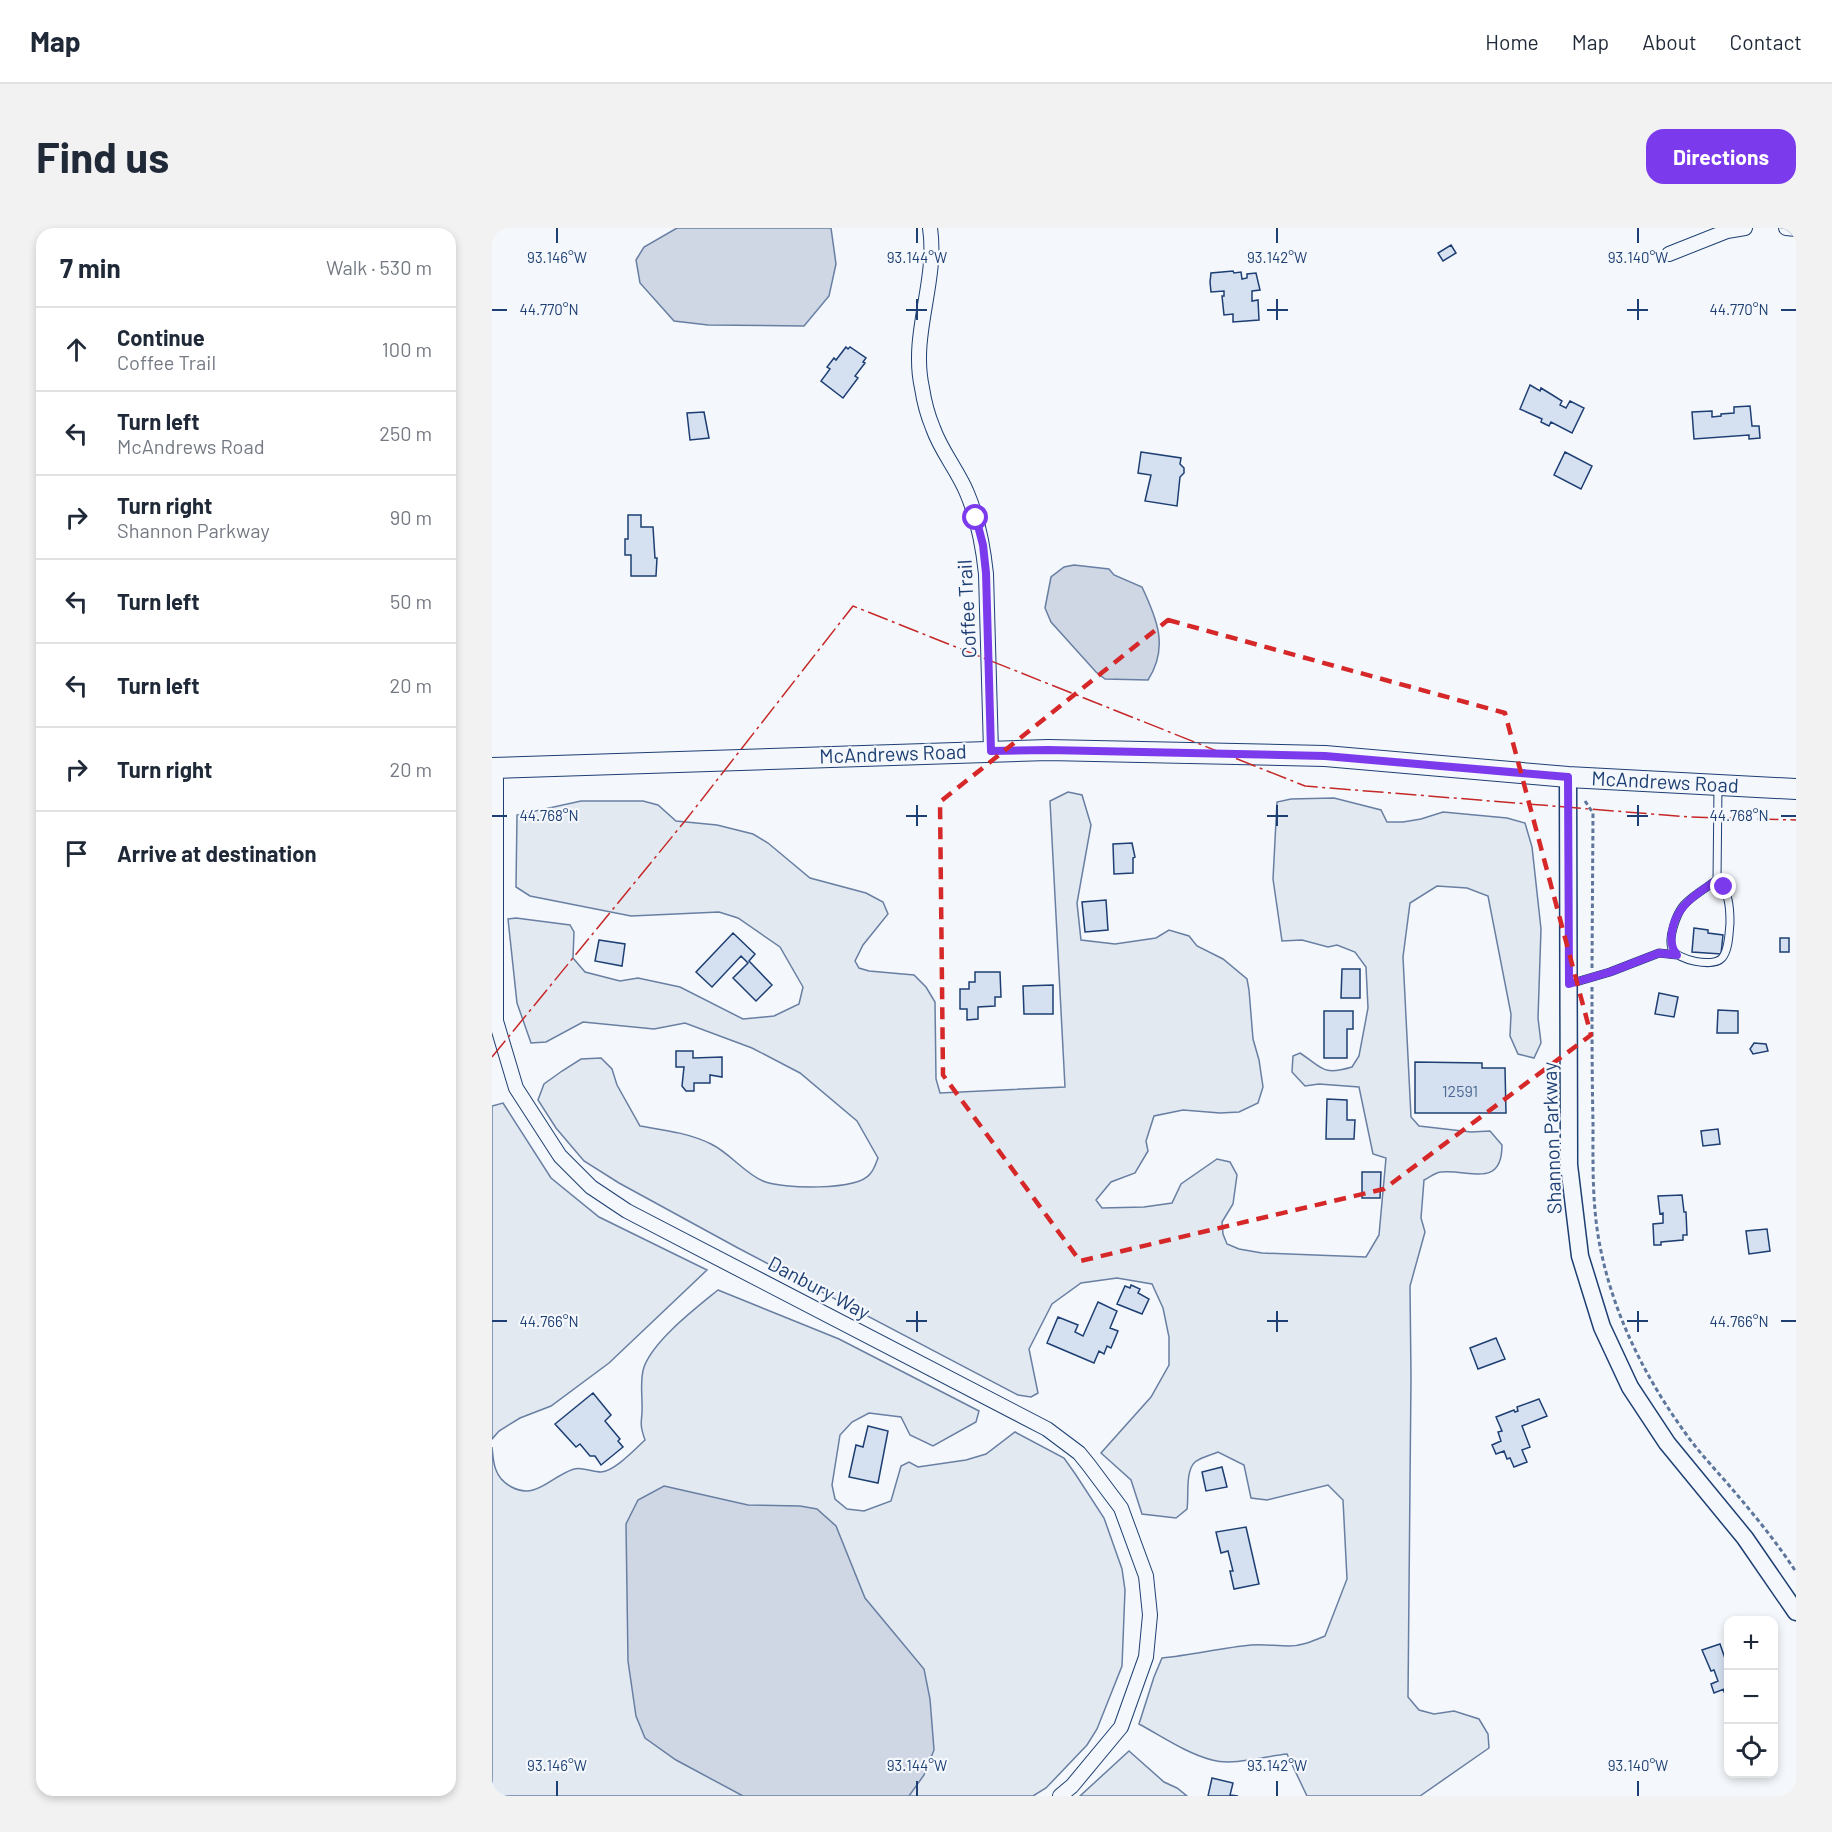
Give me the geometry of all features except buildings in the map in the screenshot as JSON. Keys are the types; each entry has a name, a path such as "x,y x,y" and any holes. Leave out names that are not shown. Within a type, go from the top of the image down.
{"main road":[{"name":"McAndrews Road","path":"494,768 1048,750 1325,756 1568,777 1796,789"}],"street":[{"name":"Coffee Trail","path":"930,228 930,266 918,344 921,386 932,428 966,490 983,545 986,573 991,751"},
{"path":"1668,254 1727,231 1745,228"},
{"path":"1786,228 1796,229"},
{"name":"Danbury Way","path":"494,768 496,1021 516,1088 560,1156 591,1186 627,1211 1047,1429 1079,1453 1121,1508 1146,1576 1150,1615 1146,1657 1121,1726 1072,1786 1060,1796"},
{"name":"Shannon Parkway","path":"1568,777 1569,1165 1580,1256 1602,1327 1630,1387 1666,1443 1744,1538 1796,1612"}],"lane":[{"path":"1569,984 1659,953 1677,955 1706,964 1715,963 1722,958 1729,937 1729,906 1724,887 1717,880 1718,785"},
{"path":"1677,955 1672,949 1672,933 1677,917 1684,906 1717,880"}],"path":[{"path":"1568,777 1593,813 1593,1190 1599,1240 1610,1284 1626,1330 1643,1367 1661,1396 1687,1436 1730,1486 1796,1572"}],"highlighted area":[{"path":"1168,620 1505,713 1591,1035 1384,1189 1080,1261 943,1075 940,802"}],"shaded area":[{"path":"677,228 831,228 836,264 829,296 804,326 708,325 674,321 640,283 636,260 644,247"},
{"path":"1074,565 1109,569 1114,575 1142,587 1156,622 1159,645 1158,656 1148,680 1105,679 1051,622 1045,608 1051,577 1064,567"},
{"path":"1068,792 1082,795 1091,825 1077,903 1081,940 1115,944 1156,938 1169,930 1189,936 1197,946 1223,959 1247,979 1253,1039 1263,1087 1258,1103 1239,1112 1183,1110 1154,1116 1146,1141 1148,1151 1135,1173 1111,1182 1096,1200 1102,1208 1144,1207 1172,1203 1181,1184 1217,1159 1230,1162 1237,1175 1233,1204 1222,1222 1223,1234 1227,1244 1239,1249 1262,1253 1366,1257 1379,1235 1386,1158 1373,1154 1359,1087 1319,1084 1305,1086 1292,1072 1293,1056 1300,1053 1323,1069 1334,1071 1352,1067 1359,1056 1368,1008 1366,967 1355,952 1337,945 1328,947 1302,940 1282,941 1273,879 1277,802 1291,799 1334,798 1381,810 1387,822 1421,819 1443,812 1507,818 1525,823 1532,847 1541,929 1538,1018 1541,1043 1534,1058 1518,1054 1510,1036 1511,1014 1488,896 1467,888 1437,886 1410,903 1403,957 1411,1117 1419,1126 1471,1132 1490,1131 1502,1145 1501,1159 1490,1172 1473,1174 1439,1172 1424,1180 1421,1218 1425,1232 1410,1286 1408,1697 1419,1710 1434,1714 1454,1711 1479,1719 1488,1734 1489,1748 1420,1796 1307,1796 1287,1754 1220,1762 1184,1749 1139,1724 1162,1658 1251,1645 1294,1646 1325,1636 1347,1579 1343,1500 1328,1485 1267,1500 1251,1498 1244,1465 1218,1452 1200,1459 1192,1466 1187,1509 1176,1518 1142,1514 1131,1480 1101,1453 1151,1397 1169,1365 1169,1337 1163,1308 1152,1284 1117,1278 1081,1283 1052,1304 1029,1349 1038,1393 1031,1397 1018,1395 619,1183 584,1161 556,1128 538,1100 544,1084 562,1071 581,1059 601,1058 612,1069 617,1085 640,1126 676,1132 703,1140 724,1152 763,1181 802,1187 850,1183 862,1180 870,1174 878,1158 857,1121 800,1073 752,1048 685,1023 654,1029 583,1022 546,1042 531,1043 517,1003 508,919 570,925 574,932 573,958 585,972 620,981 638,978 680,987 743,1019 774,1016 799,1004 803,987 780,947 738,918 719,912 631,916 530,896 516,887 517,815 581,801 643,801 658,805 676,821 717,825 753,834 768,843 810,878 866,893 883,902 888,914 863,945 855,961 859,968 869,971 914,975 926,987 935,1002 936,1079 940,1093 1065,1087 1050,801"},
{"path":"503,1103 551,1178 599,1217 707,1270 609,1363 551,1406 520,1418 499,1431 492,1439 492,1106"},
{"path":"718,1290 839,1339 979,1411 976,1422 933,1446 910,1435 901,1417 869,1413 852,1422 840,1435 832,1485 835,1499 847,1509 864,1511 891,1501 901,1466 909,1462 918,1467 966,1460 986,1454 1015,1432 1064,1458 1076,1475 1104,1518 1122,1569 1125,1590 1122,1666 1097,1729 1087,1745 1046,1788 1033,1796 492,1796 492,1447 494,1465 498,1475 506,1484 522,1491 538,1488 574,1469 601,1472 618,1464 645,1440 641,1425 642,1381 644,1367 649,1357 676,1325"},
{"path":"664,1486 748,1505 800,1506 817,1509 836,1526 865,1598 924,1669 930,1699 934,1750 924,1775 909,1796 743,1796 676,1760 645,1738 636,1716 628,1661 626,1524 638,1500"},
{"path":"1129,1751 1164,1782 1187,1796 1080,1796"}],"power":[{"path":"492,1057 685,821 853,606 1305,786 1689,817 1796,820"}],"route":[{"path":"976,518 983,545 986,573 991,751 1048,750 1325,756 1568,777 1569,984 1610,972 1659,953 1677,955 1672,949 1672,933 1677,917 1684,906 1717,880 1724,887"}]}
